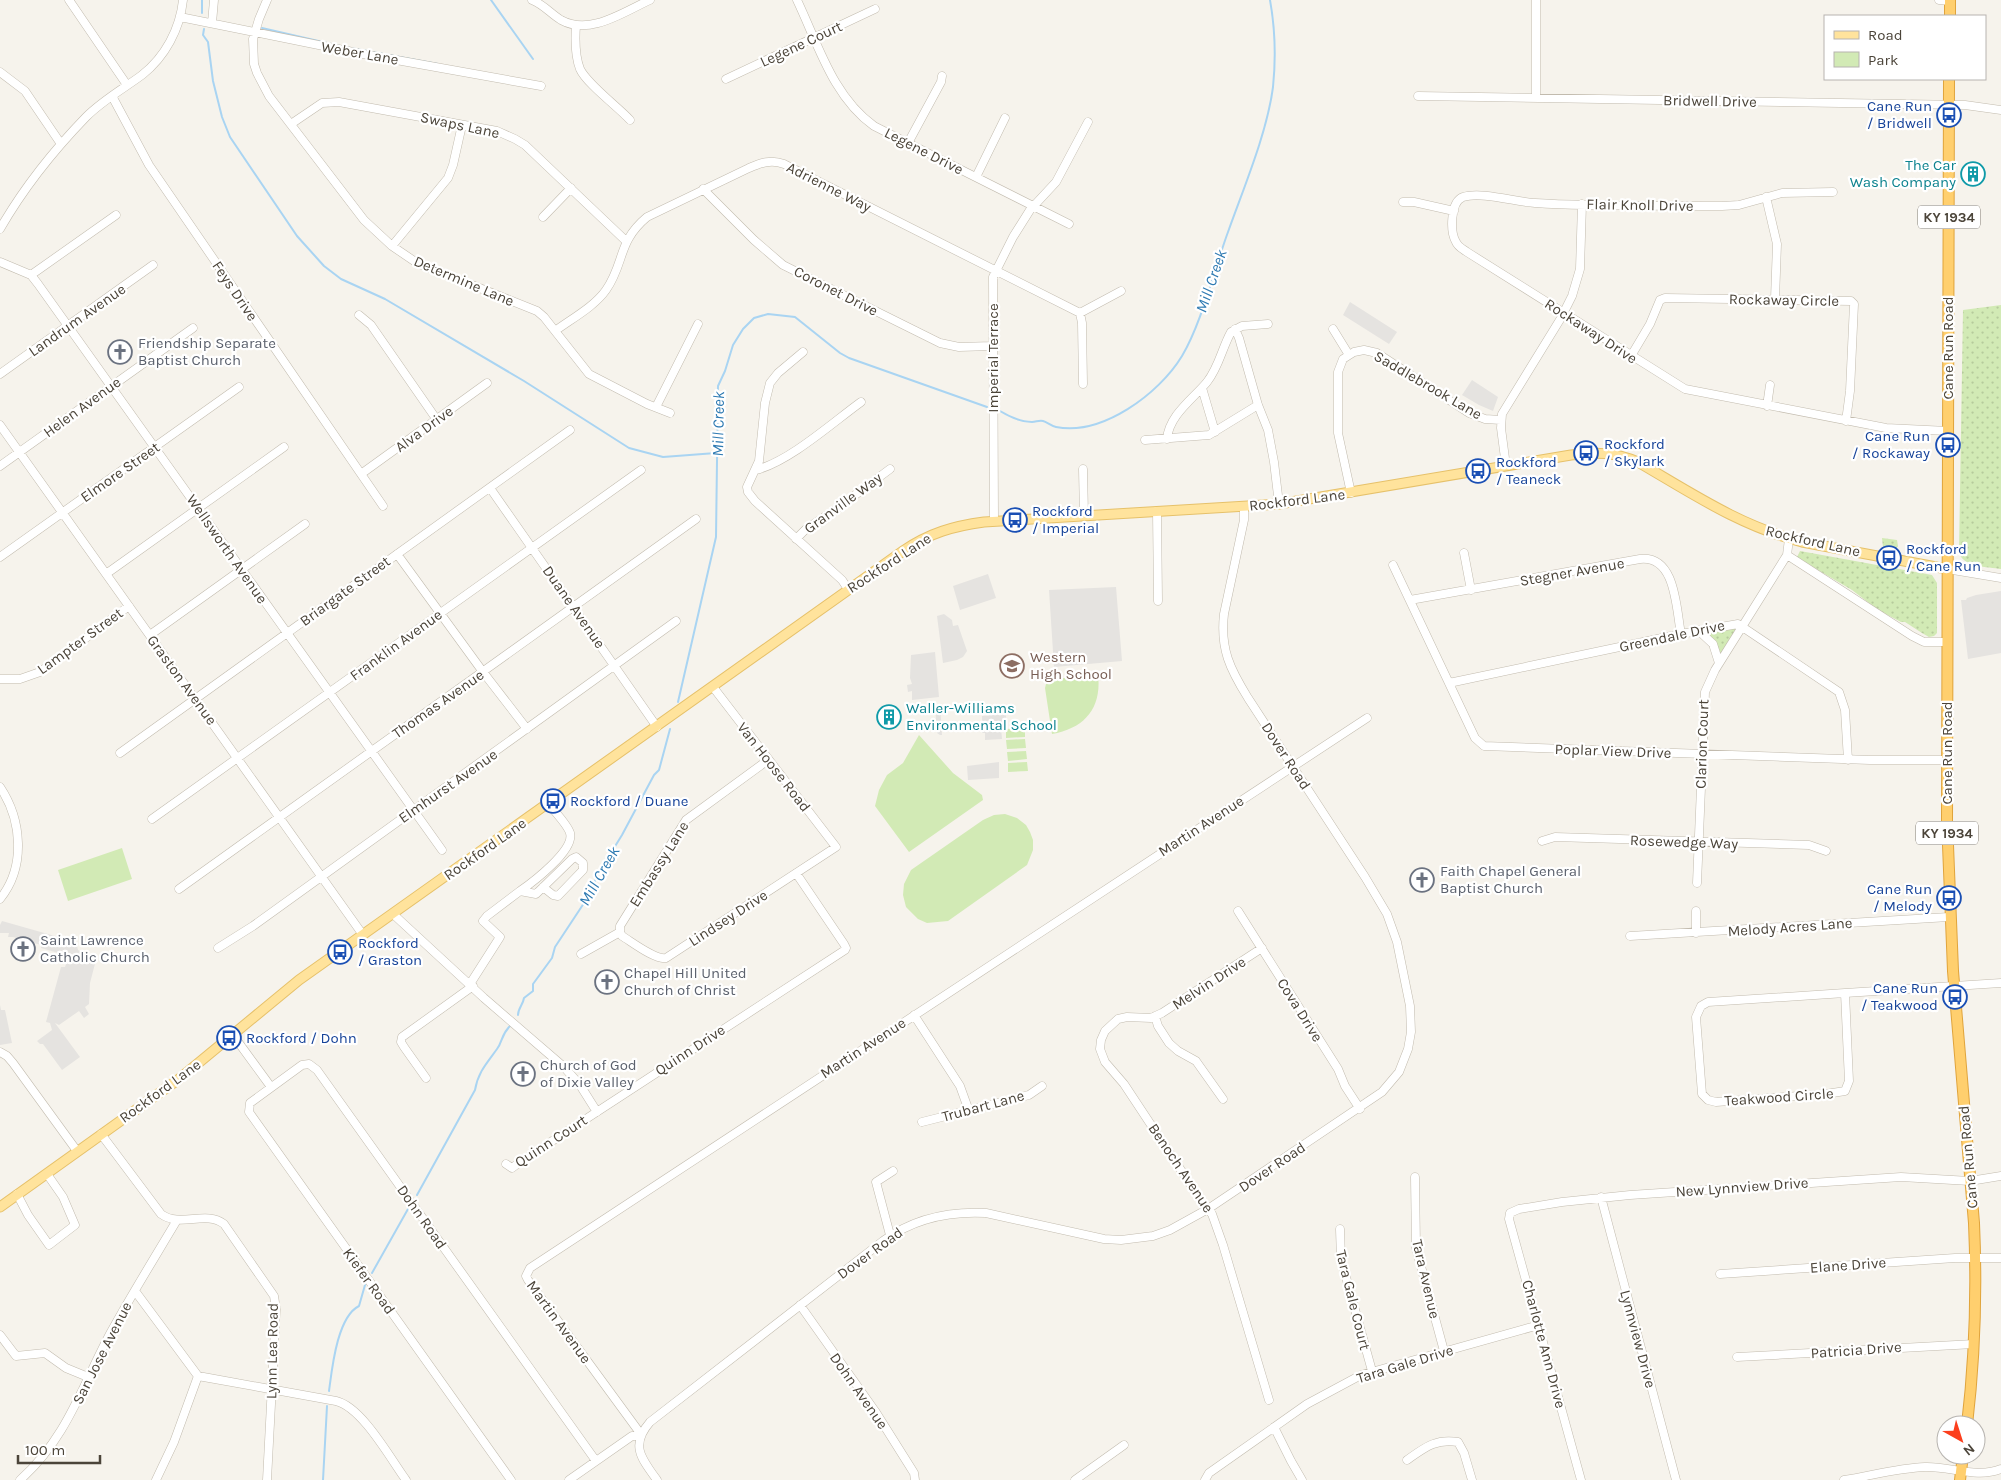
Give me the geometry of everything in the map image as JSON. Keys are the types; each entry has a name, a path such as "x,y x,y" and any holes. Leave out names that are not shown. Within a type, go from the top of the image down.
{"highway":[{"path":"1950,0 1950,15"},
{"name":"Cane Run Road","path":"1950,80 1947,642 1949,917 1975,1257 1974,1344 1968,1415"}],"main road":[{"name":"Rockford Lane","path":"0,1207 179,1079 299,980 549,804 903,550 930,534 963,524 994,521 1279,504 1586,453 1615,454 1638,462 1734,518 1764,531 1789,539 1948,569"}],"street":[{"path":"69,0 127,85"},
{"path":"0,229 31,182 88,115 147,71 160,56 170,42 180,17 183,0"},
{"path":"212,23 214,0"},
{"path":"254,33 267,0"},
{"path":"532,0 544,6 559,19 576,25 588,26 600,23 650,0"},
{"name":"Legene Drive","path":"797,0 834,81 855,109 874,126 1069,224"},
{"path":"1536,0 1536,98"},
{"path":"1938,0 1950,0"},
{"name":"Legene Court","path":"726,79 875,10"},
{"name":"Weber Lane","path":"180,17 498,80 541,86"},
{"path":"576,25 576,46 582,71 588,80 630,120"},
{"name":"Determine Lane","path":"254,33 253,52 256,73 269,96 353,207 371,227 392,246 418,263 537,312 555,331 588,374 670,413"},
{"path":"0,72 25,90 62,144"},
{"path":"908,143 941,82 942,76"},
{"name":"Feys Drive","path":"112,96 148,165 383,506"},
{"name":"Bridwell Drive","path":"1418,96 1950,105 1978,106 2001,110"},
{"name":"Swaps Lane","path":"291,124 314,107 331,101 497,131 515,139 530,150 626,240"},
{"path":"976,177 1005,118"},
{"name":"Imperial Terrace","path":"994,521 992,284 1014,237 1034,207 1056,182 1088,122"},
{"path":"392,246 448,178 453,165 462,125"},
{"name":"Adrienne Way","path":"555,331 606,291 626,240 636,226 647,217 703,189 769,161 778,162 1080,313"},
{"path":"543,217 571,188"},
{"name":"Coronet Drive","path":"703,189 760,246 783,264 940,344 952,346 992,346"},
{"name":"Flair Knoll Drive","path":"1454,211 1458,200 1467,196 1536,203 1730,206 1791,192 1832,192"},
{"path":"1766,197 1776,244 1775,300"},
{"path":"1403,202 1414,202 1454,211"},
{"path":"1506,466 1501,420 1503,409 1564,314 1576,283 1580,270 1582,204"},
{"name":"Rockaway Drive","path":"1454,211 1453,233 1458,246 1685,389 1846,421 1903,430 1948,431"},
{"path":"31,276 116,215"},
{"name":"Wellsworth Avenue","path":"0,262 31,276 442,850"},
{"name":"Landrum Avenue","path":"0,374 153,265"},
{"path":"1083,384 1082,322 1080,313 1121,291"},
{"name":"Rockaway Circle","path":"1630,356 1650,324 1662,298 1853,302 1850,391 1846,421"},
{"path":"359,315 371,325 437,420"},
{"path":"656,407 698,324"},
{"path":"1167,439 1169,429 1177,416 1202,388 1216,368 1228,338 1235,329 1268,324"},
{"name":"Helen Avenue","path":"0,466 193,328"},
{"path":"1235,329 1258,406 1268,430 1279,504"},
{"path":"1333,329 1349,355 1341,364 1337,379 1338,433 1351,493"},
{"name":"Saddlebrook Lane","path":"1349,355 1364,350 1377,354 1470,413 1485,419 1501,420"},
{"path":"803,352 778,373 770,383 759,460 748,484 748,492 773,518 842,580 848,589"},
{"name":"Alva Drive","path":"361,474 488,383"},
{"path":"1767,406 1770,385"},
{"name":"Elmore Street","path":"0,557 239,387"},
{"path":"1202,388 1216,432"},
{"path":"756,470 766,467 789,454 861,402"},
{"path":"1145,440 1207,436 1258,406"},
{"name":"Graston Avenue","path":"0,425 363,935"},
{"name":"Briargate Street","path":"120,753 570,430"},
{"path":"106,574 284,447"},
{"name":"Granville Way","path":"796,539 806,529 890,469"},
{"path":"1083,469 1084,515"},
{"name":"Franklin Avenue","path":"152,820 640,470"},
{"name":"Duane Avenue","path":"490,488 657,727"},
{"name":"Dover Road","path":"640,1434 656,1416 890,1235 919,1221 937,1216 970,1212 986,1213 1090,1237 1130,1239 1152,1236 1170,1230 1208,1209 1360,1109 1382,1092 1394,1079 1408,1049 1411,1018 1402,964 1394,932 1381,902 1235,677 1224,646 1224,614 1244,520 1244,507"},
{"path":"1157,511 1158,601"},
{"name":"Thomas Avenue","path":"179,889 696,519"},
{"path":"150,635 305,524"},
{"name":"Clarion Court","path":"1697,883 1703,699 1707,686 1719,664 1787,555 1789,539"},
{"path":"1464,553 1471,590"},
{"path":"398,554 483,672 527,729"},
{"name":"Rockford Lane","path":"1787,555 1912,636 1924,642 1947,642"},
{"name":"Stegner Avenue","path":"1410,600 1640,560 1651,560 1663,566 1670,579 1682,634"},
{"name":"Poplar View Drive","path":"1393,565 1475,738 1486,747 1848,760 1947,760"},
{"path":"1948,569 2001,578"},
{"name":"Lampter Street","path":"0,680 20,679 40,672 129,606"},
{"name":"Elmhurst Avenue","path":"218,948 238,936 616,666 676,621"},
{"name":"Greendale Drive","path":"1449,683 1734,624 1839,692 1845,710 1848,760"},
{"path":"1698,630 1713,644 1719,664"},
{"name":"Van Hoose Road","path":"713,687 836,847"},
{"name":"Martin Avenue","path":"640,1434 528,1280 526,1276 528,1270 1367,718"},
{"name":"Embassy Lane","path":"620,932 620,926 686,820 768,760"},
{"path":"0,787 16,820 18,849 14,874 0,899"},
{"path":"426,1078 401,1042 402,1037 471,985 500,937 483,921 538,878 567,848 570,842 570,833 549,804"},
{"name":"Rosewedge Way","path":"1542,841 1555,837 1809,845 1826,851"},
{"name":"Lindsey Drive","path":"620,932 622,936 659,959 666,958 836,847"},
{"path":"520,892 536,894 543,887 572,859 576,857 583,863 583,870 558,896 553,895 543,887"},
{"name":"Quinn Drive","path":"597,1112 845,950 844,944 796,873"},
{"name":"Cova Drive","path":"1238,911 1338,1069 1345,1086 1360,1109"},
{"path":"1696,911 1696,933"},
{"path":"393,914 564,1067 597,1112"},
{"name":"Melody Acres Lane","path":"1630,936 1949,917"},
{"path":"581,954 620,932"},
{"name":"Melvin Drive","path":"1155,1016 1262,948"},
{"name":"Teakwood Circle","path":"1845,993 1849,1081 1845,1090 1840,1093 1716,1102 1708,1100 1702,1094 1696,1017 1701,1006 1708,1002 1845,993 2001,983"},
{"path":"914,1015 960,1086 969,1110"},
{"path":"1155,1016 1158,1026 1169,1043 1178,1051 1196,1061 1223,1099"},
{"name":"Benoch Avenue","path":"1155,1016 1151,1018 1123,1017 1112,1023 1105,1031 1101,1040 1102,1057 1124,1084 1212,1214 1233,1273 1269,1400"},
{"path":"233,1035 271,1087"},
{"path":"0,1052 13,1063 77,1151"},
{"name":"Dohn Road","path":"271,1087 302,1065 309,1064 317,1070 596,1461"},
{"name":"Trubart Lane","path":"922,1122 1029,1095 1042,1086"},
{"name":"Kiefer Road","path":"271,1087 250,1103 248,1108 251,1116 511,1480"},
{"name":"Quinn Court","path":"506,1164 510,1168 516,1165 597,1112"},
{"path":"101,1134 156,1210 165,1217 177,1220"},
{"path":"890,1235 876,1182 893,1171"},
{"path":"17,1194 28,1215 49,1245 75,1225 63,1197 47,1174"},
{"name":"New Lynnview Drive","path":"1515,1210 1601,1197 1901,1177 1970,1181 2001,1176"},
{"name":"Tara Avenue","path":"1415,1177 1416,1248 1444,1351"},
{"name":"Lynnview Drive","path":"1601,1197 1676,1480"},
{"name":"Charlotte Ann Drive","path":"1515,1210 1510,1213 1509,1219 1581,1480"},
{"name":"Lynn Lea Road","path":"177,1220 210,1218 220,1221 227,1227 274,1296 276,1309 267,1480"},
{"name":"San Jose Avenue","path":"20,1480 45,1456 56,1440 135,1291 177,1220"},
{"name":"Tara Gale Court","path":"1340,1228 1341,1259 1372,1371"},
{"name":"Elane Drive","path":"1720,1274 1975,1257 2001,1258"},
{"path":"135,1291 198,1376 336,1401 348,1405 362,1418 406,1480"},
{"name":"Dohn Avenue","path":"800,1305 875,1411 914,1473 915,1479"},
{"name":"Tara Gale Drive","path":"1206,1477 1274,1426 1321,1395 1372,1371 1539,1325"},
{"path":"0,1335 16,1356 45,1353 66,1368 88,1377"},
{"name":"Patricia Drive","path":"1737,1357 1974,1344"},
{"path":"156,1480 174,1442 198,1376"},
{"path":"1274,1426 1290,1462 1302,1480"},
{"path":"569,1480 632,1436 640,1434 640,1451 657,1480"},
{"path":"1407,1460 1426,1447 1445,1440 1458,1442 1464,1453 1472,1480"},
{"path":"1076,1480 1124,1445"},
{"path":"1844,1480 1922,1467 1938,1467 1961,1475 1984,1474 2001,1469"}],"green space":[{"path":"2001,305 2001,569 1983,567 1965,561 1959,552 1963,310"},
{"path":"1882,538 1897,540 1898,546 1895,550 1883,547"},
{"path":"1800,551 1932,575 1937,583 1937,633 1929,637 1905,622 1901,622 1878,610 1852,590 1799,559 1797,557"},
{"path":"1735,628 1737,630 1721,654 1716,643 1707,632"},
{"path":"1098,674 1099,686 1097,697 1089,714 1074,727 1052,734 1045,688 1047,680"},
{"path":"1025,728 1025,737 1006,738 1006,729"},
{"path":"919,735 953,773 982,795 983,800 909,852 875,806 879,790 887,775 903,763"},
{"path":"1025,739 1026,748 1007,749 1006,740"},
{"path":"1026,751 1027,759 1008,761 1007,752"},
{"path":"1027,762 1028,771 1008,772 1008,763"},
{"path":"1005,814 1017,818 1026,825 1030,832 1033,840 1033,850 1027,865 948,921 927,923 918,919 906,907 903,895 904,884 911,870 983,820 994,815"},
{"path":"122,848 132,879 68,901 58,870"}],"shaded area":[{"path":"1350,302 1397,332 1389,344 1343,315"},
{"path":"1472,380 1498,397 1493,411 1462,395"},
{"path":"988,574 996,598 960,610 953,586"},
{"path":"1116,587 1122,661 1054,667 1049,590"},
{"path":"2001,591 2001,653 1968,659 1961,600 1966,600 1976,595"},
{"path":"944,614 952,620 953,626 958,625 967,651 963,657 957,660 943,663 937,616"},
{"path":"935,652 939,697 912,700 912,691 908,692 907,685 912,684 910,678 911,655"},
{"path":"940,704 942,735 937,733 935,705"},
{"path":"1006,714 1006,726 1001,727 1002,739 985,740 985,733 982,733 982,716"},
{"path":"999,762 999,778 968,780 967,766"},
{"path":"2,921 76,942 78,950 81,952 97,956 90,983 89,1004 85,1007 89,1014 84,1018 79,1011 59,1025 55,1023 80,1057 62,1070 43,1044 37,1041 52,1030 50,1023 46,1022 61,967 65,967 68,958 65,954 66,951 63,950 62,954 41,948 41,945 8,937 9,933 0,933"},
{"path":"0,1005 1,1010 5,1010 12,1043 0,1045"}],"waterway":[{"path":"202,0 202,13"},
{"path":"491,0 533,59"},
{"name":"Mill Creek","path":"1000,411 1019,420 1028,422 1043,421 1056,427 1074,428 1092,425 1110,419 1144,398 1172,370 1182,356 1202,312 1266,123 1273,87 1274,65 1274,32 1270,0"},
{"path":"262,28 340,46"},
{"path":"204,29 203,35 208,42 213,81 222,117 230,137 297,236 324,266 341,279 385,299 524,381 629,448 663,457 716,453"},
{"path":"345,47 438,64"},
{"name":"Mill Creek","path":"678,702 716,537 718,386 733,345 743,329 754,318 768,314 795,317 849,358 987,407"},
{"name":"Mill Creek","path":"518,1015 524,998 533,991 533,984 552,958 555,947 588,897 598,874 622,835 654,775 659,770 670,729"},
{"name":"Mill Creek","path":"417,1195 475,1090 486,1063 499,1046 505,1031 511,1025"},
{"name":"Mill Creek","path":"372,1273 408,1209"},
{"name":"Mill Creek","path":"329,1391 334,1357 341,1332 345,1321 359,1306 365,1285"},
{"name":"Mill Creek","path":"323,1480 327,1406"}],"place":[{"name":"Cane Run / Bridwell","path":"1949,115"},
{"name":"The Car Wash Company","path":"1973,174"},
{"name":"Friendship Separate Baptist Church","path":"120,352"},
{"name":"Cane Run / Rockaway","path":"1948,445"},
{"name":"Rockford / Skylark","path":"1586,453"},
{"name":"Rockford / Teaneck","path":"1478,471"},
{"name":"Rockford / Imperial","path":"1015,520"},
{"name":"Rockford / Cane Run","path":"1889,558"},
{"name":"Western High School","path":"1012,666"},
{"name":"Waller-Williams Environmental School","path":"889,717"},
{"name":"Rockford / Duane","path":"553,801"},
{"name":"Faith Chapel General Baptist Church","path":"1422,880"},
{"name":"Cane Run / Melody","path":"1949,898"},
{"name":"Saint Lawrence Catholic Church","path":"23,949"},
{"name":"Rockford / Graston","path":"340,952"},
{"name":"Chapel Hill United Church of Christ","path":"607,982"},
{"name":"Cane Run / Teakwood","path":"1955,997"},
{"name":"Rockford / Dohn","path":"229,1038"},
{"name":"Church of God of Dixie Valley","path":"523,1074"}]}
